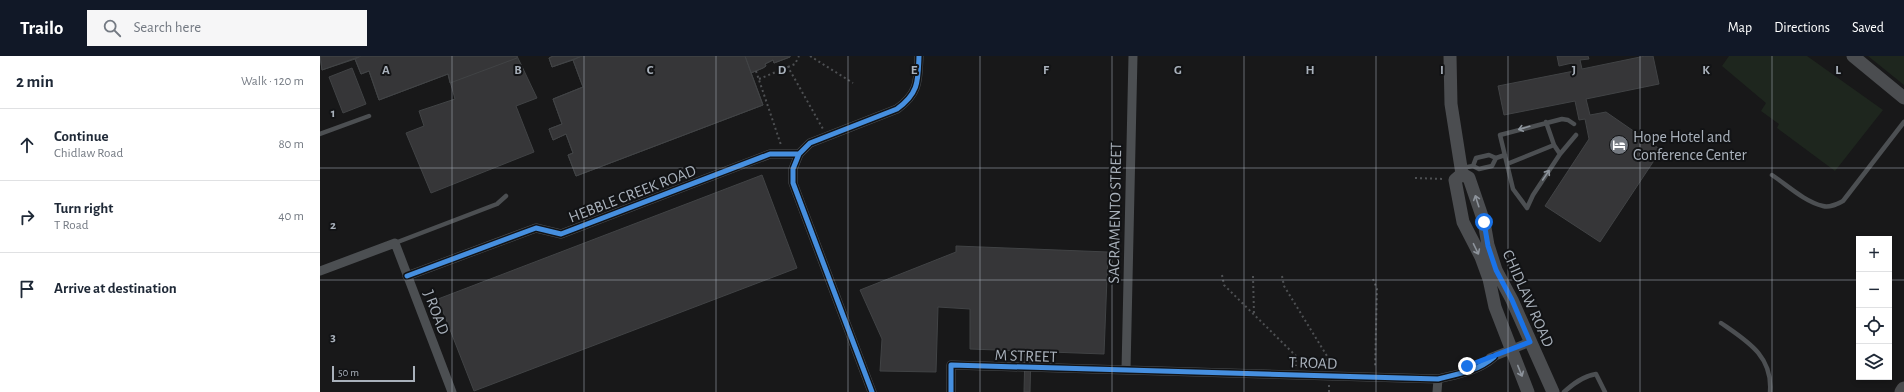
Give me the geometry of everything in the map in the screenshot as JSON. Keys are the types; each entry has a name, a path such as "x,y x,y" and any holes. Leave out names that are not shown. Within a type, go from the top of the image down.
{"street":[{"path":"872,392 793,183 793,169 799,154 810,143 897,109 908,102 915,92 918,77 919,56"},
{"name":"SACRAMENTO STREET","path":"1126,370 1133,56"},
{"name":"CHIDLAW ROAD","path":"1450,56 1451,104 1465,170 1484,222 1488,246 1496,270 1512,300 1553,392"},
{"path":"1853,56 1904,98"},
{"name":"HEBBLE CREEK ROAD","path":"407,276 536,228 561,234 770,154 799,154"},
{"name":"CHIDLAW ROAD","path":"1465,170 1456,180 1463,222 1481,257 1489,279 1496,307 1528,392"},
{"path":"320,271 395,243"},
{"name":"J ROAD","path":"395,243 452,392"},
{"name":"T ROAD","path":"1126,370 1438,379 1449,376 1458,369 1483,359 1494,357 1530,342"},
{"name":"M STREET","path":"951,392 951,365 1126,370"},
{"path":"1437,392 1438,379"}],"lane":[{"path":"320,134 370,116"},
{"path":"1574,124 1568,120 1562,119 1500,135 1513,189 1527,208 1533,195 1560,154 1576,135"},
{"path":"1546,122 1554,145 1560,154"},
{"path":"1772,175 1823,207 1833,206 1843,201 1904,122"},
{"path":"1507,164 1554,145"},
{"path":"1465,170 1476,158 1489,155 1496,158 1505,155"},
{"path":"1465,170 1492,166 1496,158"},
{"path":"395,243 497,204 506,196"},
{"path":"1721,323 1753,346 1767,366 1770,392"},
{"path":"1564,392 1573,384 1590,375 1596,374 1605,392"}],"path":[{"path":"759,79 795,64 799,56"},
{"path":"810,56 853,83"},
{"path":"788,67 827,137"},
{"path":"756,71 784,154"},
{"path":"1222,275 1224,285 1296,356 1296,375"},
{"path":"1252,276 1254,314"},
{"path":"1282,276 1284,286 1327,356 1329,392"},
{"path":"1373,279 1377,289 1375,377"}],"shaded area":[{"path":"1729,56 1807,56 1883,110 1835,171 1777,128 1779,124 1761,111 1766,103 1722,66"},
{"path":"1868,56 1904,56 1904,85"}],"building":[{"path":"320,56 517,56 537,98 516,106 534,152 431,193 406,133 424,126 419,111 455,99 448,74 379,100 369,71 361,74 355,59 322,70"},
{"path":"320,56 361,56 322,70"},
{"path":"361,56 517,56 517,58 450,83 448,74 379,100 369,71 361,74 355,59"},
{"path":"553,56 790,57 774,63 773,60 765,64 766,66 763,68 751,73 763,105 576,176 568,155 573,153 566,134 553,140 549,129 562,124 553,99 583,87 573,60 552,67 549,58"},
{"path":"553,56 582,56 552,67 549,58"},
{"path":"582,56 745,56 763,105 576,176 568,155 573,153 566,134 553,140 549,129 562,124 553,99 583,87 573,60"},
{"path":"745,56 790,57 774,63 773,60 765,64 766,66 763,68 751,73"},
{"name":"Hope Hotel and Conference Center","path":"1557,56 1588,56 1589,59 1580,60 1582,69 1645,56 1653,56 1659,84 1586,99 1590,115 1606,112 1661,150 1600,242 1545,206 1589,139 1585,119 1579,120 1575,101 1504,115 1498,86 1574,71 1572,63 1559,66"},
{"path":"352,68 366,104 343,113 329,77"},
{"path":"762,175 797,268 474,391 438,299"},
{"path":"956,246 1108,252 1104,354 970,349 970,309 938,307 936,372 880,371 882,339 860,290 956,252"},
{"path":"1025,351 1031,351 1030,392 1024,392"}],"cycle path":[{"path":"872,392 793,183 793,169 799,154 810,143 897,109 904,103 910,97 916,86 919,56"},
{"path":"407,276 536,228 561,234 770,154 799,154"},
{"path":"951,392 951,365 1438,379 1475,369 1494,357"}],"place":[{"name":"Hope Hotel and Conference Center","path":"1619,145"}],"route":[{"path":"1467,366 1483,359 1494,357 1530,342 1512,300 1496,270 1488,246 1484,222"}]}
